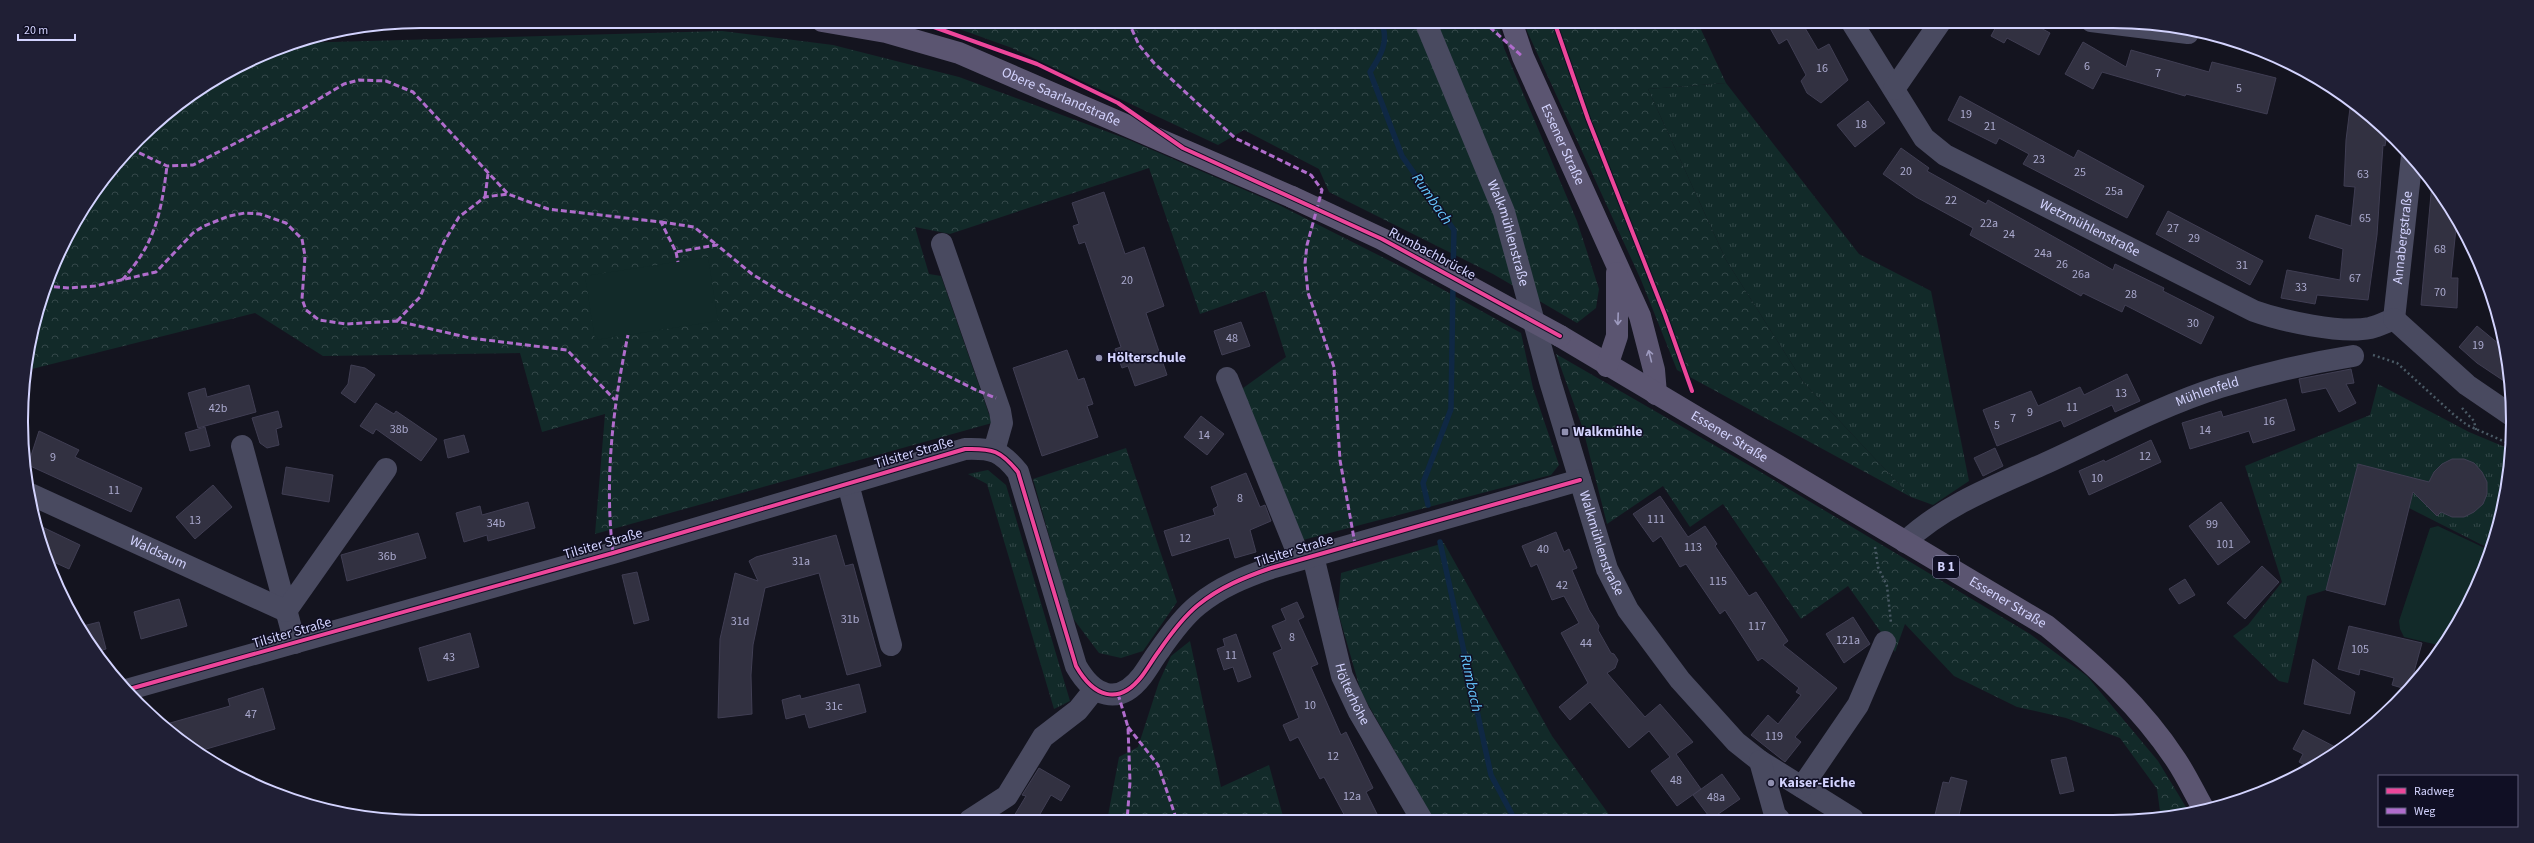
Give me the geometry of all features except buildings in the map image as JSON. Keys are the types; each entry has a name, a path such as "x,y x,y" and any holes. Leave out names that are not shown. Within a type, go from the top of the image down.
{"main road":[{"name":"Obere Saarlandstraße","path":"863,28 886,32 959,53 1292,196"},
{"name":"Essener Straße","path":"1513,28 1523,57 1640,316 1654,370 1656,394"},
{"name":"Rumbachbrücke","path":"1292,196 1382,239 1560,336"},
{"name":"Essener Straße","path":"1607,366 1617,336 1617,266"},
{"name":"Essener Straße","path":"1560,336 1607,366 2047,626 2104,673 2144,716 2177,760 2200,805"}],"street":[{"name":"Walkmühlenstraße","path":"1428,28 1504,212 1580,480 1607,569 1628,610 1680,680 1736,742 1760,761 1848,815"},
{"name":"Wetzmühlenstraße","path":"1855,28 1924,138 1945,155 2254,311 2277,319 2352,330 2371,328 2394,319"},
{"path":"1894,89 1937,28"},
{"name":"Annabergstraße","path":"2394,319 2411,165"},
{"path":"942,244 996,398 1002,423 994,451"},
{"path":"2394,319 2467,385 2506,411"},
{"name":"Mühlenfeld","path":"1905,542 1921,527 1972,496 2161,410 2220,387 2325,360 2353,356"},
{"name":"Hölterhöhe","path":"1227,378 1306,558 1342,676 1359,712 1419,815"},
{"name":"Tilsiter Straße","path":"242,446 295,643"},
{"name":"Tilsiter Straße","path":"132,688 295,643 965,449 981,448 994,451 1004,456 1018,472 1076,666 1094,690 1106,695 1128,690 1141,677 1181,623 1198,605 1219,589 1244,577 1580,480"},
{"name":"Tilsiter Straße","path":"286,611 386,469"},
{"path":"848,484 891,645"},
{"name":"Waldsaum","path":"36,497 286,611"},
{"path":"1802,787 1858,704 1885,642"},
{"path":"978,815 1007,796 1043,737 1078,710 1094,690"},
{"path":"1760,761 1775,815"}],"path":[{"path":"2353,356 2372,354 2397,363 2467,425 2505,442"},
{"path":"1879,527 1875,546 1878,568 1887,586 1892,620 1885,642"}],"green space":[{"path":"956,28 1500,28 1504,48 1577,221 1599,289 1596,308 1577,323 1493,274 1329,192 1319,169 1244,130 1218,145 1012,48"},
{"path":"1526,28 1700,28 1726,83 1648,89 1726,260 1804,383 1911,497 1677,370 1641,280"},
{"path":"722,31 833,45 959,77 1127,139 1277,204 1406,269 1521,333 1533,388 1559,465 1551,475 1303,540 1239,391 1286,357 1265,291 1200,314 1149,168 950,234 915,227 929,274 941,276 992,423 595,534 605,414 542,432 520,353 323,356 255,313 31,369 41,320 58,271 69,247 94,203 126,162 143,143 162,126 203,94 247,69 271,58 315,42"},
{"path":"1726,83 1859,254 1931,291 1969,481 1933,505 1911,497 1804,383 1726,260 1648,89"},
{"path":"708,257 718,321 595,340 585,276"},
{"path":"1556,354 1759,471 2030,634 2087,676 2158,761 2186,808 2160,812 2157,789 2120,738 2066,718 2017,707 1954,676 1905,624 1895,652 1848,586 1801,619 1723,504 1690,527 1663,486 1607,524 1583,429"},
{"path":"2378,384 2469,432 2505,447 2503,473 2493,523 2485,547 2409,508 2417,479 2358,464 2326,590 2307,596 2288,683 2279,681 2233,636 2248,625 2282,582 2245,466 2370,415"},
{"path":"1126,448 1177,602 1143,651 1121,658 1099,653 1072,617 1033,479"},
{"path":"988,470 1006,485 1070,701 1054,709 987,484 968,474"},
{"path":"2438,526 2485,548 2465,596 2437,645 2404,637 2400,629 2399,621 2430,528"},
{"path":"1444,543 1552,736 1609,815 1431,815 1361,692 1338,612 1341,573"},
{"path":"1190,641 1221,787 1269,765 1283,815 1108,815 1119,757 1138,747 1159,682 1171,656"}],"waterway":[{"name":"Rumbach","path":"1383,28 1383,48 1370,72 1402,156 1454,230 1453,273"},
{"name":"Rumbach","path":"1428,505 1423,483 1451,409 1453,283"},
{"name":"Rumbach","path":"1440,542 1491,775 1512,815"}],"marked path":[{"path":"1131,28 1139,45 1154,63 1235,138 1311,175 1322,190 1307,245 1305,263 1308,293 1334,367 1340,460 1355,544"},
{"path":"1491,28 1523,57"},
{"path":"136,151 167,166 193,165 302,109 344,84 359,80 386,81 413,92 508,194 548,209 661,222 676,252 717,245 752,274 781,292 976,390 996,398"},
{"path":"122,280 142,254 155,228 162,199 167,166"},
{"path":"485,197 488,174"},
{"path":"397,321 420,297 444,242 459,217 485,197 508,194"},
{"path":"52,287 69,288 95,286 156,272 193,233 204,226 229,216 245,213 260,214 286,223 302,239 305,256 302,299 306,310 319,320 346,324 397,321 470,338 567,350 615,400"},
{"path":"661,222 694,227 717,245"},
{"path":"676,252 678,262"},
{"path":"613,553 610,526 610,471 614,416 628,335"},
{"path":"1118,694 1128,727 1130,782 1127,815"},
{"path":"1128,727 1158,765 1175,815"}],"cycle path":[{"path":"937,28 1037,64 1118,103 1183,148 1382,239 1560,336"},
{"path":"1556,28 1588,119 1665,315 1692,391"},
{"path":"132,688 613,553 965,449 983,449 990,450 1001,455 1018,472 1076,666 1090,685 1098,691 1106,694 1115,694 1124,692 1133,686 1142,676 1172,633 1192,610 1215,593 1233,583 1271,568 1580,480"}],"place":[{"name":"Hölterschule","path":"1099,358"},
{"name":"Walkmühle","path":"1565,432"},
{"name":"Kaiser-Eiche","path":"1771,783"}]}
